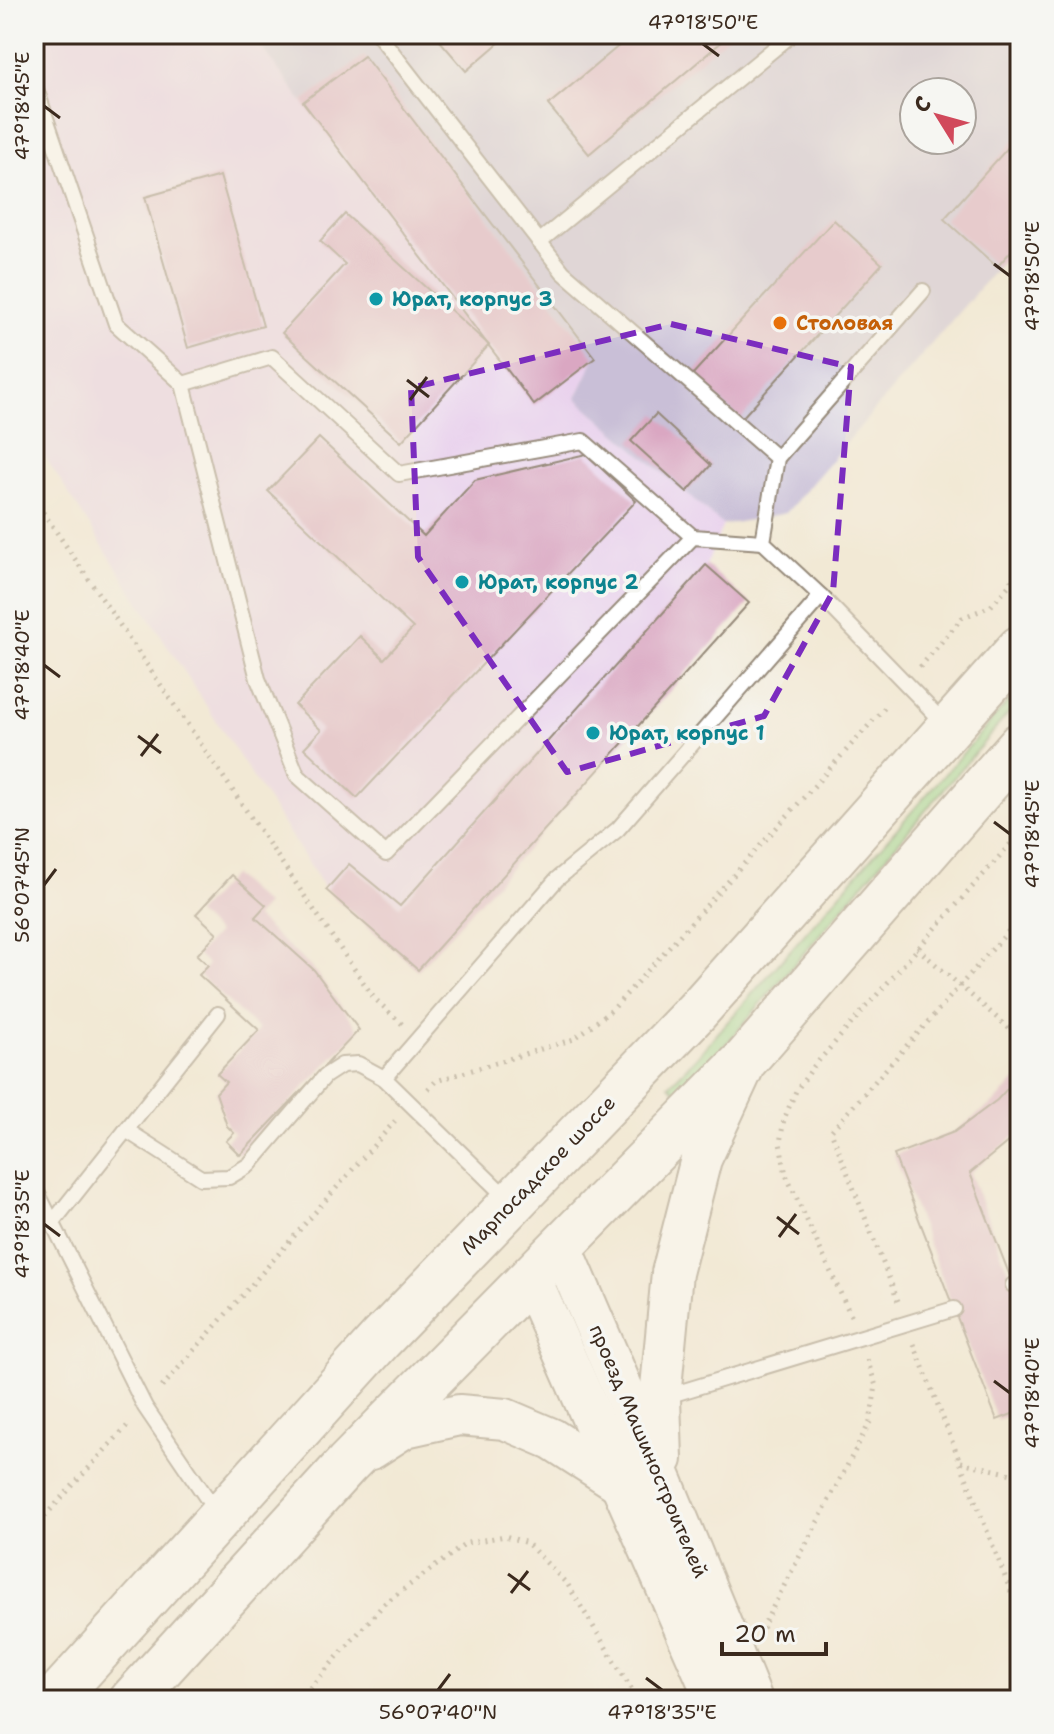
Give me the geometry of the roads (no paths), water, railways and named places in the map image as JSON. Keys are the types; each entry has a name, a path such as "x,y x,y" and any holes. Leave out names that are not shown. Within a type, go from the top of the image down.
{"main road":[{"name":"Марпосадское шоссе","path":"54,1700 381,1339 697,1011 1020,648"},
{"path":"132,1700 347,1464 746,1059 1020,745"},
{"path":"663,1483 660,1398 672,1273 701,1159 746,1059"},
{"path":"512,1203 562,1248"},
{"path":"512,1203 531,1279"},
{"name":"проезд Машиностроителей","path":"562,1248 752,1700"},
{"name":"проезд Машиностроителей","path":"531,1279 716,1700"},
{"path":"347,1464 405,1427 459,1415 505,1419 552,1439 622,1484"}],"lane":[{"path":"378,34 563,272 777,458"},
{"path":"539,242 792,34"},
{"path":"34,83 116,324 183,384 258,679 297,775 386,854 693,537"},
{"path":"763,542 777,458 923,291"},
{"path":"183,384 272,357 399,474 583,441 693,537 763,542 821,596 949,728"},
{"path":"384,1078 557,879 618,829 821,596"},
{"path":"53,1222 218,1014"},
{"path":"126,1130 201,1178 229,1177 249,1165 325,1076 342,1065 358,1064 384,1078 512,1203"},
{"path":"34,1186 145,1407 219,1516"},
{"path":"660,1398 954,1309"}],"place":[{"name":"Юрат, корпус 3","path":"376,299"},
{"name":"Столовая","path":"780,323"},
{"name":"Юрат, корпус 2","path":"462,582"},
{"name":"Юрат, корпус 1","path":"593,733"}]}
